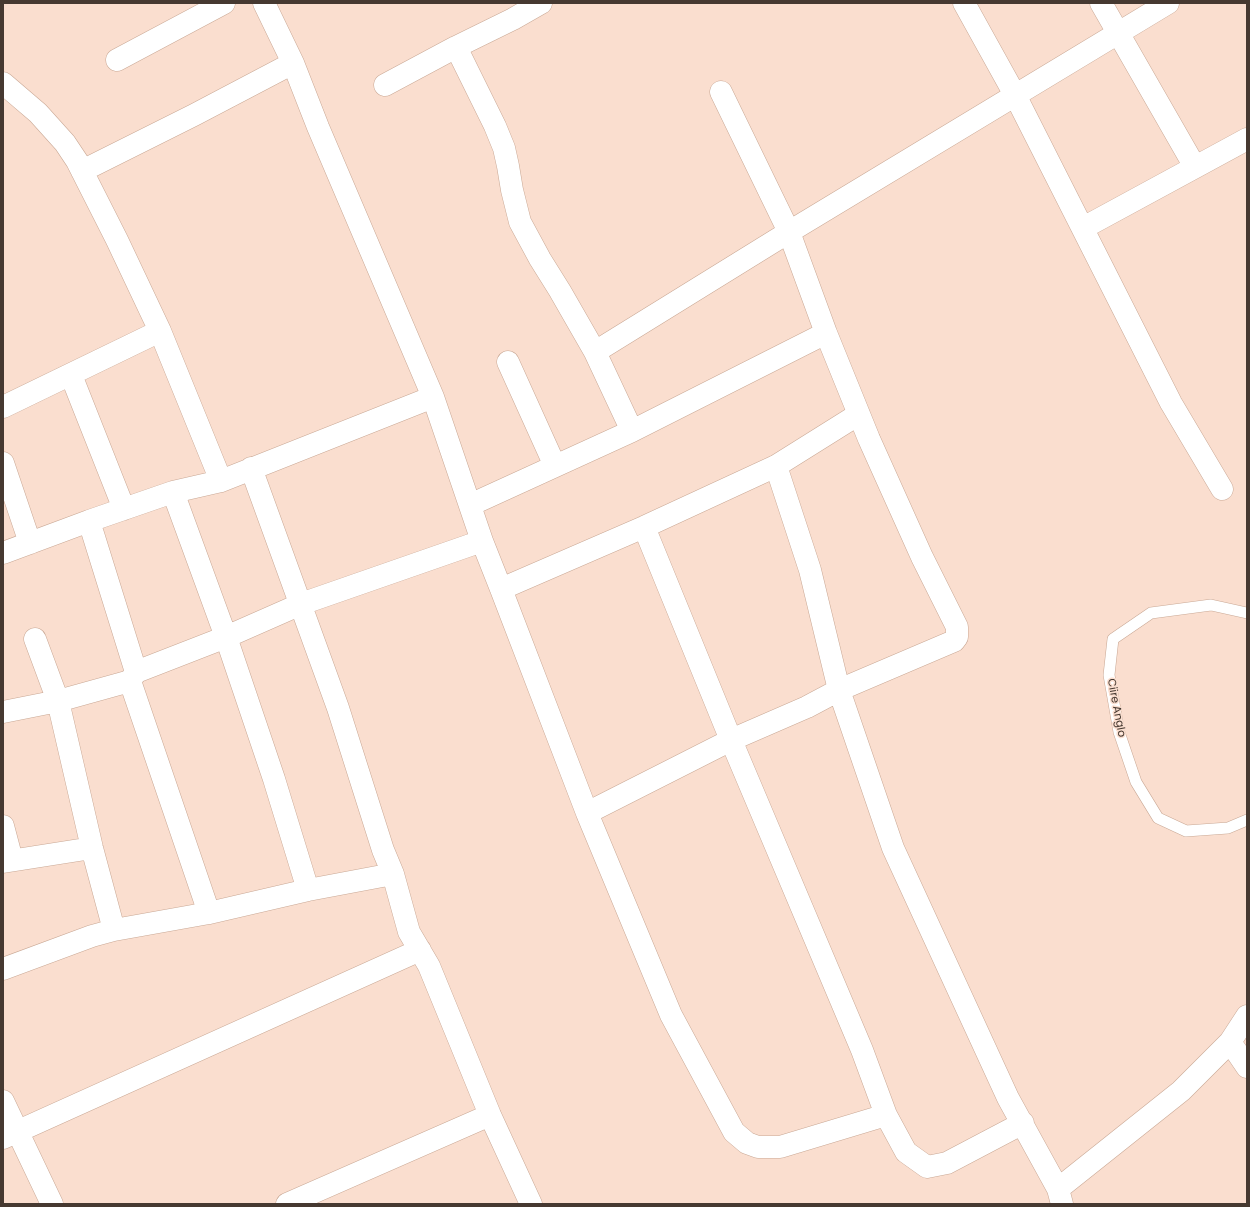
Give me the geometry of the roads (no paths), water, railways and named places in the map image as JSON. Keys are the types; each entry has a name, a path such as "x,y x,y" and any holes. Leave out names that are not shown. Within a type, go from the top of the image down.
{"street":[{"path":"117,60 224,3"},
{"path":"264,3 293,63 318,127 433,397 482,541 587,813 671,1015 734,1132 747,1143 758,1147 780,1147 886,1115"},
{"path":"385,86 456,47 508,11 541,3"},
{"path":"964,3 1015,95 1171,403 1222,488"},
{"path":"1101,3 1195,167"},
{"path":"595,352 789,232 1168,3"},
{"path":"456,47 504,148 520,222 595,352 632,431"},
{"path":"82,171 293,63"},
{"path":"3,83 38,113 60,138 77,161 118,240 160,331 221,480"},
{"path":"587,813 731,740 807,707 839,690 954,641 957,637 956,627 922,557 869,439 826,333 789,232 721,92"},
{"path":"1083,228 1247,139"},
{"path":"3,407 160,331"},
{"path":"470,505 632,431 826,333"},
{"path":"508,362 555,466"},
{"path":"71,374 124,509"},
{"path":"3,552 173,492 221,480 433,397"},
{"path":"501,589 644,527 776,466 859,414"},
{"path":"3,463 30,543"},
{"path":"776,466 810,570 839,690 893,848 1008,1098 1023,1123 1060,1197 1181,1092 1230,1042 1247,1016"},
{"path":"251,468 338,708 392,874 408,932 429,966 490,1115 531,1204"},
{"path":"173,492 226,637 274,779 308,890"},
{"path":"89,521 133,676 209,913"},
{"path":"644,527 731,740 862,1050 886,1115 906,1152 926,1167 947,1163 1023,1123"},
{"path":"3,712 58,701 133,676 301,604 482,541"},
{"path":"35,639 58,701 92,848 114,930"},
{"path":"3,826 7,861 92,848"},
{"path":"3,969 92,936 114,930 209,913 308,890 392,874"},
{"path":"10,1134 420,950"},
{"path":"1230,1042 1247,1067"},
{"path":"3,1101 10,1134 52,1204"},
{"path":"287,1204 490,1115"}],"lane":[{"name":"Ciire Anglo","path":"1247,613 1211,605 1151,613 1113,639 1109,675 1119,732 1136,782 1158,818 1186,831 1228,828 1247,820"}]}
